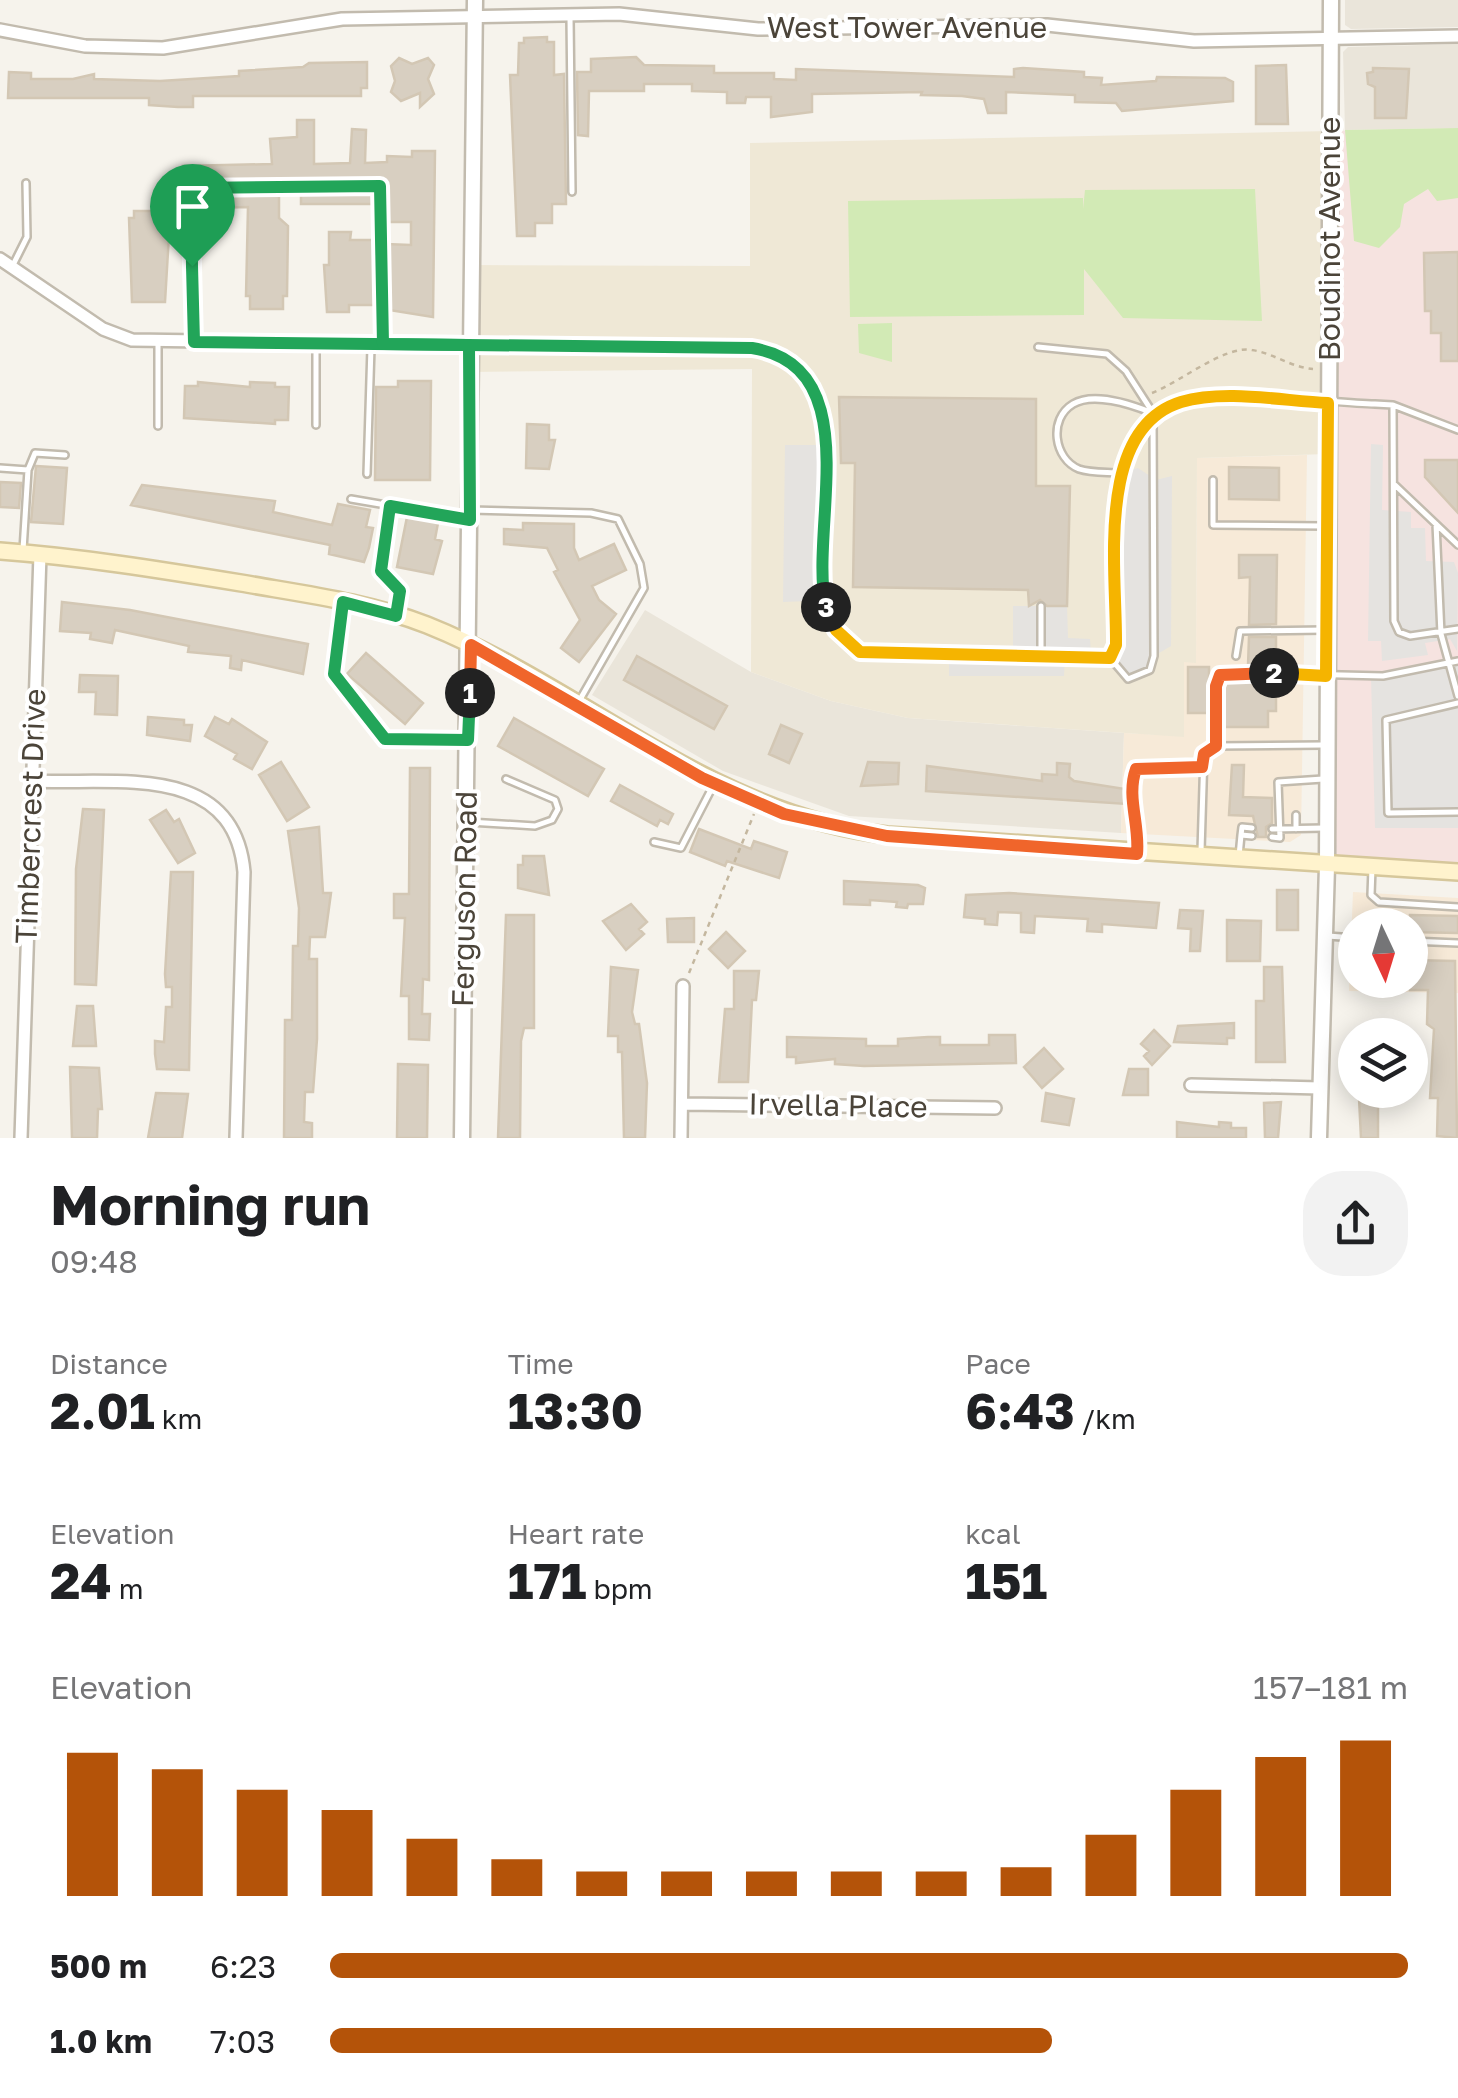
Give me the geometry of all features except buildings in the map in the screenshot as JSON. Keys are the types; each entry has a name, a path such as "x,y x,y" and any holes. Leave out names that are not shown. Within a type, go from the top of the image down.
{"main road":[{"path":"0,552 343,602 396,616 471,645 715,783 758,803 822,824 868,833 1137,854 1458,872"}],"street":[{"name":"Boudinot Avenue","path":"1319,1138 1327,866 1331,0"},
{"name":"West Tower Avenue","path":"0,30 84,46 163,48 342,19 475,8 619,14 758,29 1047,25 1176,40 1458,36"},
{"name":"Ferguson Road","path":"462,1138 471,645 469,345 475,8"},
{"path":"0,259 13,264 103,329 132,340 469,345"},
{"name":"Timbercrest Drive","path":"21,1138 32,781 32,554"},
{"path":"32,781 176,787 207,799 230,820 242,847 244,872 236,1138"},
{"path":"681,1138 684,986"},
{"path":"1191,1085 1320,1088"},
{"name":"Irvella Place","path":"682,1104 995,1108"}],"lane":[{"path":"570,14 572,192"},
{"path":"13,264 27,237 26,183"},
{"path":"194,342 191,188 380,186 377,344 367,474"},
{"path":"158,342 158,426"},
{"path":"316,344 316,425"},
{"path":"469,345 752,348 782,356 802,375 826,415 824,600 828,615 847,643 872,654 1110,658 1128,680 1150,670 1154,656 1153,414 1126,371 1107,354 1038,347"},
{"path":"1110,658 1116,645 1119,473 1130,445 1153,414 1184,401 1209,398 1393,405 1458,430"},
{"path":"1119,473 1082,470 1067,463 1058,449 1062,416 1070,405 1082,400 1126,402 1153,414"},
{"path":"1393,405 1394,621 1399,632 1410,636 1458,629"},
{"path":"32,554 28,470 36,453 64,455"},
{"path":"0,468 28,470"},
{"path":"1213,480 1213,525 1327,526"},
{"path":"1395,485 1458,544"},
{"path":"350,499 469,515 591,514 618,519 640,564 644,588 577,705"},
{"path":"390,506 381,571 400,591 396,616"},
{"path":"1436,524 1440,634 1458,699 1386,720 1388,812 1458,812"},
{"path":"343,602 334,674 385,739 468,740"},
{"path":"1041,606 1041,657"},
{"path":"1236,656 1240,631 1326,630"},
{"path":"1216,746 1216,686 1220,675 1383,676 1458,661"},
{"path":"1200,858 1204,754 1216,746 1326,745"},
{"path":"1137,854 1137,814 1131,782 1136,769 1202,767"},
{"path":"466,822 535,826 552,820 558,809 555,800 506,779"},
{"path":"1280,863 1276,833 1278,782 1326,779"},
{"path":"1296,794 1297,780"},
{"path":"654,842 681,848 715,783"},
{"path":"1296,816 1296,828"},
{"path":"1276,833 1296,828 1327,828"},
{"path":"1238,860 1241,836 1252,832"},
{"path":"1372,868 1371,895 1379,902 1458,907"},
{"path":"1325,936 1338,937"},
{"path":"1428,942 1458,943"}],"path":[{"path":"1152,393 1176,385 1232,350 1256,350 1288,364 1313,368"},
{"path":"684,986 758,803"}],"shaded area":[{"path":"1345,0 1458,0 1458,27 1351,29 1345,25"},
{"path":"1458,44 1458,128 1345,130 1343,52 1348,47"},
{"path":"1458,128 1458,872 1327,866 1331,131"},
{"path":"1331,131 1328,454 1197,458 1196,663 1184,662 1184,737 908,718 831,701 751,672 752,369 470,372 472,265 750,266 750,143"},
{"path":"1371,444 1383,445 1382,510 1411,512 1411,528 1425,528 1426,561 1454,562 1458,573 1457,651 1450,639 1425,643 1428,655 1382,661 1381,641 1368,641"},
{"path":"785,445 831,445 832,600 783,602"},
{"path":"1307,455 1301,835 1290,842 1121,833 1124,733 1184,736 1184,661 1196,662 1197,458"},
{"path":"1138,468 1156,480 1172,476 1171,646 1154,656 1150,670 1128,679 1111,659 1116,645 1119,473"},
{"path":"1013,606 1067,606 1068,638 1090,639 1091,655 1065,656 1064,676 949,676 949,656 1013,656"},
{"path":"645,610 751,672 831,701 908,718 1124,733 1121,833 849,816 723,771 592,695"},
{"path":"1458,661 1458,828 1375,828 1371,677"},
{"path":"1353,892 1458,898 1458,993 1428,992 1428,908 1352,908"}],"green space":[{"path":"1458,128 1458,198 1437,201 1428,189 1404,204 1400,227 1379,248 1354,241 1345,130"},
{"path":"1255,189 1262,321 1123,318 1084,269 1084,315 850,317 848,201 1083,198 1083,209 1085,190"},
{"path":"892,323 892,362 859,353 858,324"}],"route":[{"path":"380,186 383,344 752,348 782,356 802,375 826,415 824,600 828,615 847,643 860,652 872,654 1110,658 1116,645 1119,473 1130,445 1153,414 1184,401 1209,398 1328,403 1326,676 1225,672 1220,675 1216,686 1216,746 1204,754 1202,767 1136,769 1131,782 1139,832 1137,854 887,836 784,814 702,778 471,645 468,740 385,739 334,674 343,602 396,616 400,591 381,571 390,506 470,520 469,345 194,342 192,266 191,188 380,186"}]}
